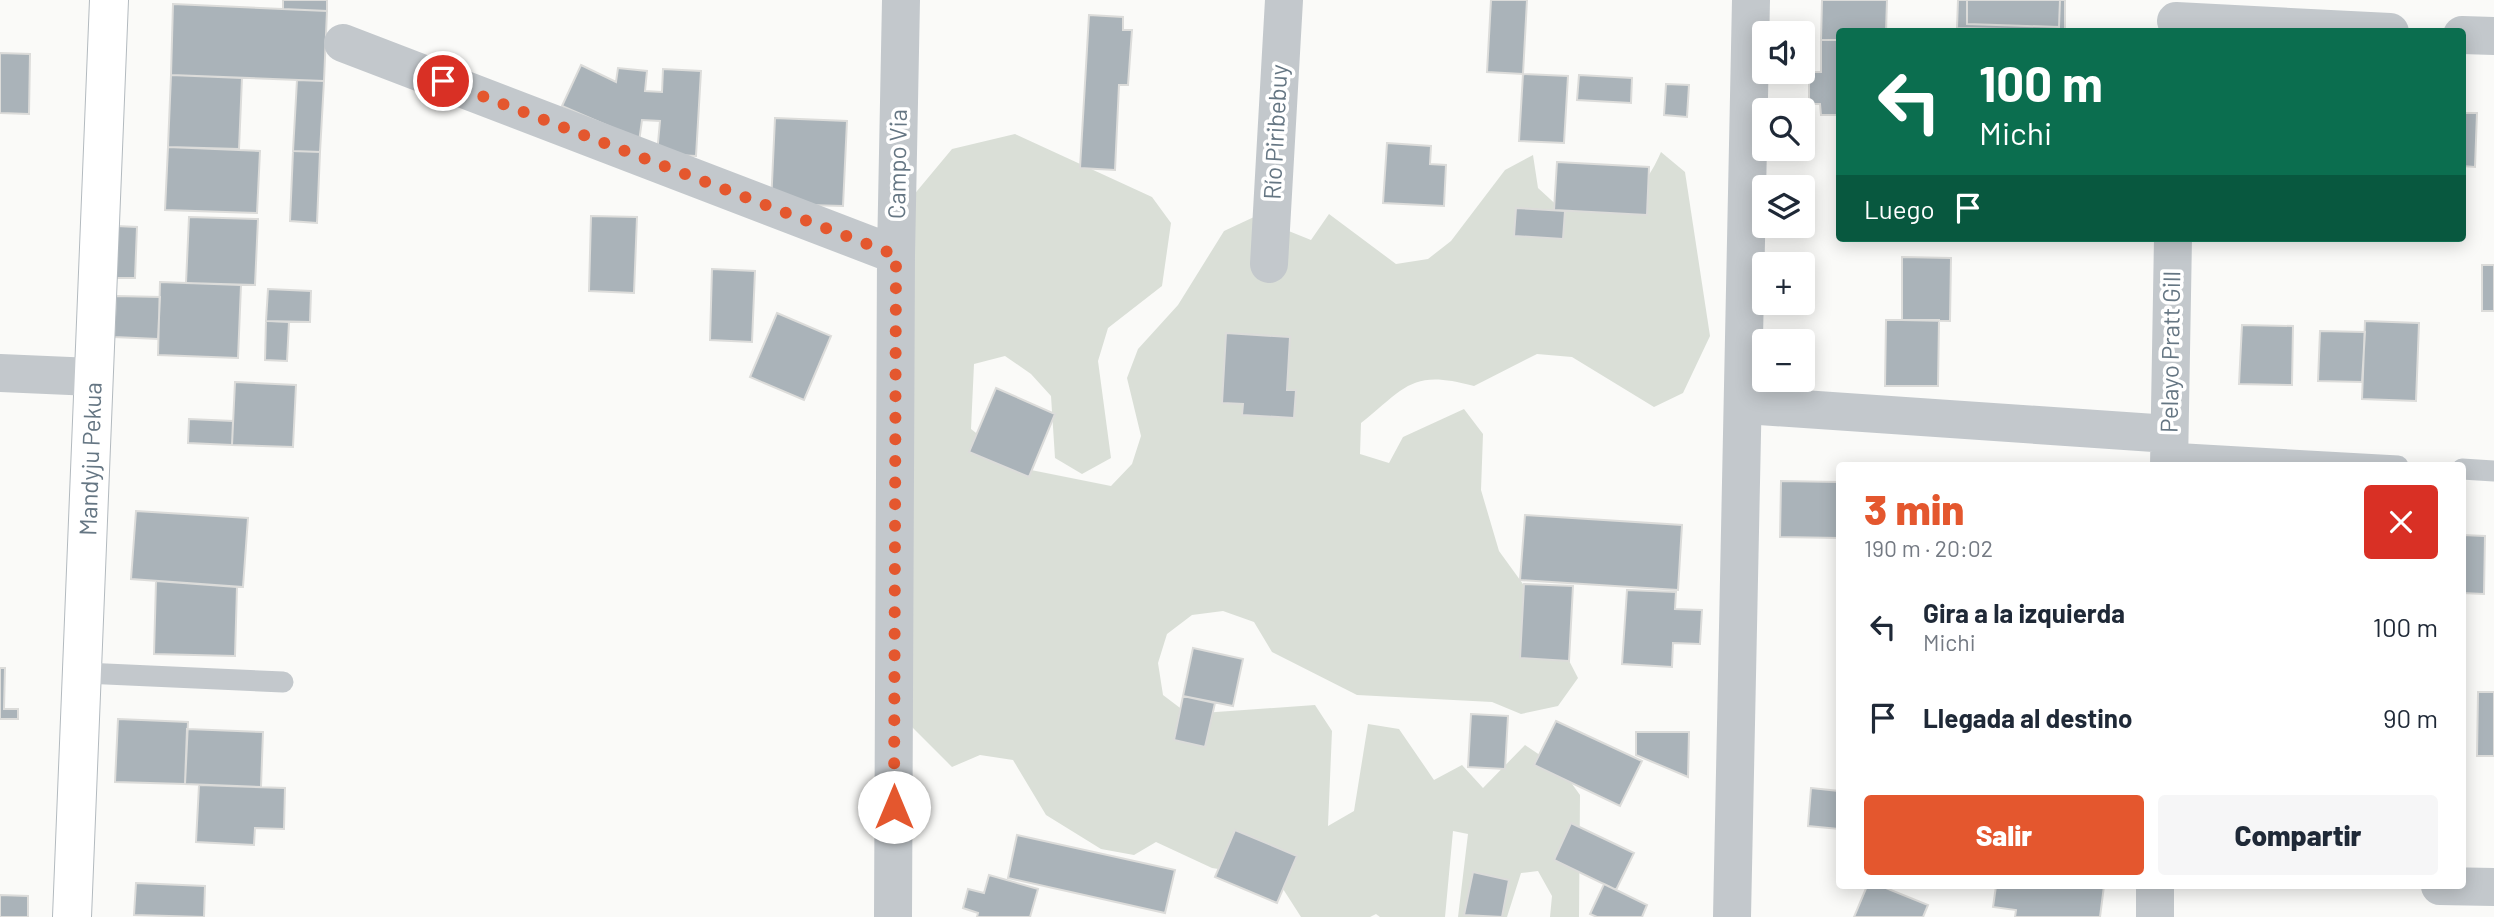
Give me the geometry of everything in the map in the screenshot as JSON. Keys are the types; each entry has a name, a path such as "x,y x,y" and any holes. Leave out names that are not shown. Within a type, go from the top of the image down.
{"street":[{"name":"Mandyju Pekua","path":"72,917 84,673 109,0"},
{"name":"Campo Via","path":"893,917 896,255 901,0"},
{"name":"Río Piribebuy","path":"1269,264 1284,0"},
{"path":"1732,917 1745,405 1751,0"},
{"path":"2177,18 2329,28"},
{"path":"2466,35 2494,36"},
{"path":"343,43 896,255"},
{"name":"Pelayo Pratt Gill","path":"2169,451 2173,242"},
{"path":"0,373 93,377"},
{"path":"1745,405 2169,451"},
{"path":"2466,886 2494,887"},
{"path":"2155,889 2155,917"}],"lane":[{"path":"2169,451 2337,462"},
{"path":"2466,469 2494,471"},
{"path":"84,673 283,682"}],"shaded area":[{"path":"1015,134 1152,197 1171,223 1162,286 1108,328 1098,361 1111,458 1082,474 1055,458 1051,396 1031,374 1005,356 974,364 971,429 1021,468 1111,486 1132,464 1141,436 1127,378 1138,349 1178,305 1224,231 1254,217 1311,240 1329,214 1396,264 1428,259 1451,241 1505,170 1533,155 1538,188 1562,210 1610,202 1633,192 1643,183 1661,152 1685,172 1710,336 1683,393 1654,407 1572,357 1537,354 1474,386 1437,379 1412,384 1361,423 1360,454 1389,463 1403,437 1464,409 1483,434 1481,490 1499,551 1546,616 1578,678 1558,706 1521,714 1492,702 1357,695 1272,652 1254,622 1223,611 1192,615 1167,634 1158,663 1163,695 1188,714 1315,705 1332,731 1328,826 1354,811 1368,724 1399,729 1434,780 1462,765 1483,788 1525,745 1562,770 1580,795 1579,917 1550,917 1552,896 1538,871 1521,873 1507,917 1458,917 1468,834 1453,831 1445,917 1380,917 1376,914 1370,917 1301,917 1276,878 1212,868 1156,842 1134,855 1101,849 1046,815 1013,760 980,755 952,767 909,724 912,197 952,149"}],"building":[{"path":"283,0 327,0 327,11 283,9"},
{"path":"1491,0 1527,0 1523,74 1487,72"},
{"path":"1822,0 1887,0 1886,28 1836,28 1836,40 1821,40"},
{"path":"1958,0 2065,0 2065,28 1957,28"},
{"path":"1967,0 2060,0 2059,27 1967,24"},
{"path":"173,4 327,11 324,81 171,75"},
{"path":"1089,15 1123,17 1123,30 1132,30 1128,85 1119,85 1115,170 1080,168"},
{"path":"1821,40 1836,40 1836,115 1821,115 1820,104 1815,104 1815,98 1809,98 1809,84 1815,84 1815,72 1821,72"},
{"path":"0,53 30,54 29,114 0,113"},
{"path":"581,65 616,82 618,68 647,71 645,91 662,92 663,69 701,71 696,156 657,154 660,121 642,120 638,149 611,127 562,106"},
{"path":"1523,74 1568,76 1564,143 1519,141"},
{"path":"171,75 242,78 239,149 168,147"},
{"path":"1579,75 1632,78 1631,103 1577,100"},
{"path":"297,80 324,81 320,152 293,151"},
{"path":"1666,84 1689,85 1687,117 1664,115"},
{"path":"2466,113 2477,113 2475,167 2466,166"},
{"path":"775,118 847,121 843,206 771,204"},
{"path":"1387,143 1431,146 1430,164 1446,165 1444,206 1383,203"},
{"path":"168,147 260,151 257,213 165,210"},
{"path":"293,151 320,152 317,223 290,221"},
{"path":"1557,162 1649,167 1647,215 1554,210"},
{"path":"1516,208 1565,211 1563,239 1514,236"},
{"path":"591,216 637,217 634,293 589,291"},
{"path":"189,217 258,219 255,285 186,283"},
{"path":"116,226 137,227 135,278 114,278"},
{"path":"1902,257 1951,258 1950,321 1902,320"},
{"path":"2482,265 2494,265 2494,311 2482,311"},
{"path":"712,269 755,271 752,342 710,340"},
{"path":"160,282 241,285 238,358 158,355"},
{"path":"268,289 311,291 310,322 266,321"},
{"path":"116,296 160,297 158,339 114,337"},
{"path":"777,313 831,336 804,400 750,377"},
{"path":"1886,320 1939,320 1938,386 1885,386"},
{"path":"266,321 289,322 287,361 265,360"},
{"path":"2365,321 2419,323 2416,401 2362,399"},
{"path":"2242,325 2293,326 2292,385 2239,384"},
{"path":"2320,331 2365,332 2362,382 2318,381"},
{"path":"1226,333 1290,337 1287,390 1296,390 1294,418 1242,415 1243,404 1222,403"},
{"path":"235,382 296,385 293,447 232,445"},
{"path":"996,388 1055,414 1029,477 969,452"},
{"path":"189,419 233,421 232,445 188,443"},
{"path":"1781,481 1836,482 1836,538 1780,537"},
{"path":"136,511 248,518 243,587 131,579"},
{"path":"1525,515 1682,525 1678,590 1520,580"},
{"path":"2466,535 2485,536 2484,594 2466,593"},
{"path":"156,581 237,587 235,656 154,654"},
{"path":"1524,584 1573,586 1569,661 1520,658"},
{"path":"1627,590 1676,592 1675,609 1702,610 1700,644 1673,643 1672,667 1622,664"},
{"path":"1193,648 1243,659 1233,706 1183,696"},
{"path":"0,668 5,668 4,709 18,709 18,719 0,719"},
{"path":"2478,692 2494,692 2494,756 2477,756"},
{"path":"1183,696 1215,703 1205,747 1174,740"},
{"path":"1471,714 1508,716 1505,769 1468,767"},
{"path":"118,719 188,722 185,784 115,782"},
{"path":"1556,721 1642,761 1620,806 1534,765"},
{"path":"187,729 263,732 261,787 185,784"},
{"path":"1636,732 1689,732 1688,777 1636,755"},
{"path":"199,785 285,788 284,829 255,828 254,845 196,842"},
{"path":"1811,788 1836,791 1836,829 1808,826"},
{"path":"1571,823 1634,853 1616,890 1554,860"},
{"path":"1235,830 1297,856 1277,903 1215,877"},
{"path":"1017,835 1175,870 1165,913 1008,878"},
{"path":"1473,872 1509,880 1502,917 1464,915"},
{"path":"989,875 1038,889 1030,917 977,917 978,913 963,908 968,889 984,893"},
{"path":"136,883 205,886 204,917 134,915"},
{"path":"1604,884 1647,905 1642,917 1597,917 1590,914"},
{"path":"1866,889 1888,889 1928,905 1923,917 1854,917"},
{"path":"1996,889 2104,889 2100,917 2015,917 2016,910 1993,907"},
{"path":"0,895 28,896 28,917 0,917"}],"route":[{"path":"443,81 896,255 894,807"}]}
